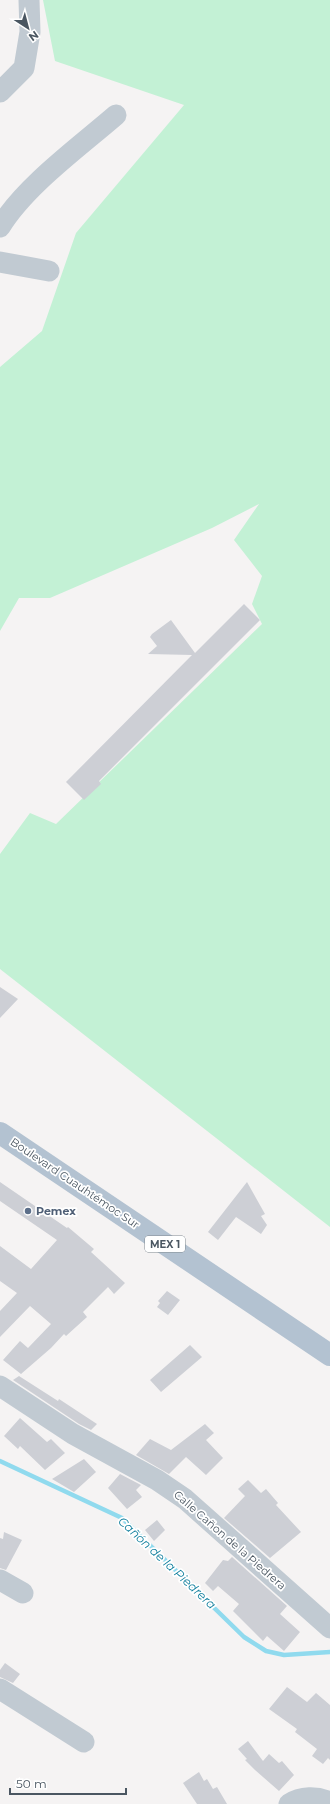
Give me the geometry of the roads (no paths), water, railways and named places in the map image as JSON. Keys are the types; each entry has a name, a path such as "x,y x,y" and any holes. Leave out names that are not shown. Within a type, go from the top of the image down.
{"main road":[{"name":"Boulevard Cuauhtémoc Sur","path":"0,1133 330,1355"}],"street":[{"path":"0,92 24,68 30,32 29,0"},
{"path":"0,227 7,216 45,176 116,115"},
{"path":"0,262 49,271"},
{"name":"Calle Cañon de la Piedrera","path":"0,1386 73,1434 157,1480 185,1499 330,1628"},
{"path":"0,1580 23,1593"},
{"path":"0,1689 84,1742"},
{"path":"289,1804 294,1801 310,1797 330,1802"}],"waterway":[{"name":"Cañón de la Piedrera","path":"0,1461 122,1518 244,1637 266,1651 284,1655 330,1652"}],"place":[{"name":"Pemex","path":"28,1211"}]}
